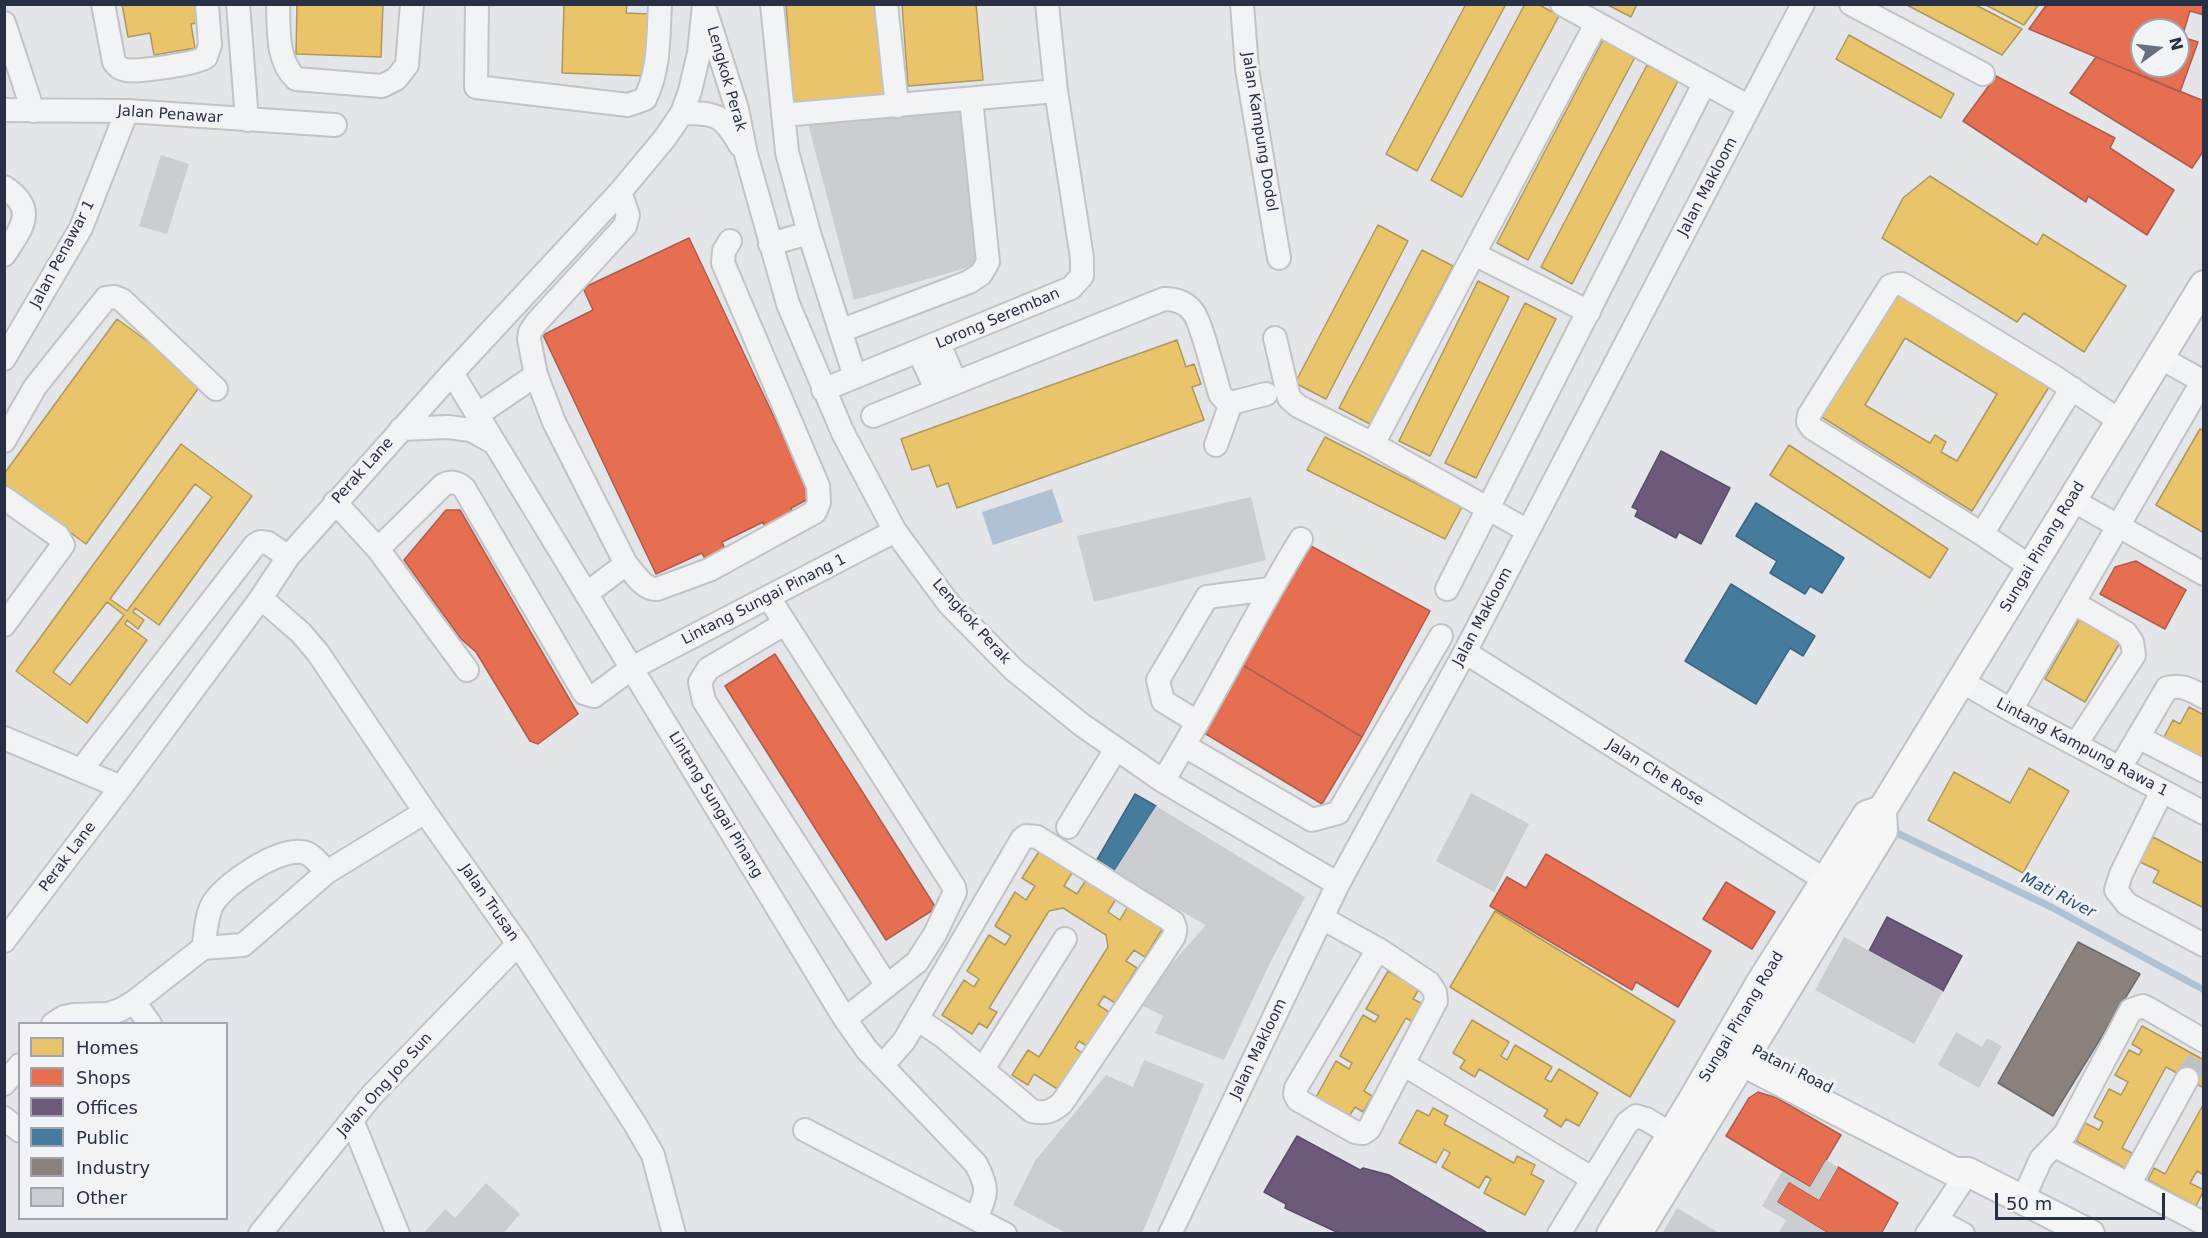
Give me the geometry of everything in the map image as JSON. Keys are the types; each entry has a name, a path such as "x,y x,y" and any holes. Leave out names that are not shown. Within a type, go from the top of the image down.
{"main road":[{"name":"Sungai Pinang Road","path":"1611,1233 1681,1140 1739,1050 1836,888 1882,831 1882,810 2204,285"},
{"name":"Patani Road","path":"1739,1050 1964,1161 1968,1172 2090,1233"},
{"name":"Sungai Pinang Road","path":"1636,1233 1681,1140"}],"street":[{"path":"103,4 114,62 118,68 130,71 195,63 206,57 210,45 207,4"},
{"path":"238,4 247,120"},
{"path":"278,4 281,56 289,73 296,79 382,86 396,80 406,65 412,4"},
{"path":"477,4 476,87 628,105 645,99 653,82 657,63 660,4"},
{"name":"Perak Lane","path":"4,941 261,598 288,557 401,429 645,164 682,113 699,53 704,4"},
{"name":"Lengkok Perak","path":"704,4 737,109 746,154 788,304 843,434 895,531 949,604 1014,670 1082,725 1163,781 1338,884"},
{"path":"772,4 788,152 808,232 855,377"},
{"path":"886,4 897,106"},
{"name":"Lorong Seremban","path":"823,390 1071,288 1082,276 1082,258 1056,91 1047,4"},
{"name":"Jalan Kampung Dodol","path":"1242,4 1247,69 1279,258"},
{"path":"1562,4 1749,107"},
{"name":"Jalan Makloom","path":"1170,1233 1338,884 1465,652 1803,4"},
{"path":"1851,4 1983,74"},
{"path":"4,23 33,111"},
{"path":"1373,444 1596,24"},
{"path":"1447,589 1704,84"},
{"path":"783,115 1056,91"},
{"path":"840,331 969,282 981,274 988,262 971,99"},
{"name":"Jalan Penawar","path":"4,110 127,111 335,125"},
{"name":"Jalan Penawar 1","path":"4,359 81,228 127,111"},
{"name":"Lengkok Perak","path":"682,113 717,116 729,125 746,154"},
{"path":"4,187 18,196 24,210 24,224 4,255"},
{"path":"620,192 628,215 625,226 530,332 529,339 537,375 559,431 626,564 646,586 657,589 709,570 815,512 819,502 818,486 723,263 724,251 730,241"},
{"path":"770,244 808,232"},
{"path":"1474,254 1589,312"},
{"path":"2031,567 1812,428 1808,422 1809,415 1890,286 1902,284 2072,388 2120,421"},
{"path":"4,441 35,387 106,298 114,297 122,300 216,389"},
{"path":"873,416 1164,299 1174,299 1184,303 1195,314 1220,394 1226,401 1231,403 1266,394"},
{"path":"1275,338 1289,398 1298,406 1373,444 1528,531"},
{"path":"929,348 946,385"},
{"path":"2011,710 2203,382 2159,357"},
{"name":"Lintang Sungai Pinang","path":"452,373 845,1019 867,1050 976,1164 986,1182 984,1199 976,1218"},
{"path":"477,415 537,375"},
{"path":"1982,534 2072,388"},
{"path":"1216,445 1231,403"},
{"path":"401,429 471,430 493,441"},
{"name":"Lintang Sungai Pinang 1","path":"378,549 443,485 450,482 458,483 464,488 584,693 594,696 632,668 895,531"},
{"path":"4,498 58,536 63,545 4,625"},
{"path":"2072,500 2204,574"},
{"path":"335,502 378,549 467,670"},
{"path":"1163,781 1185,746 1270,589 1300,539"},
{"path":"81,770 255,545 260,542 268,543 288,557"},
{"path":"586,594 626,564"},
{"path":"1197,722 1164,701 1158,680 1207,597 1270,589"},
{"name":"Jalan Trusan","path":"261,598 301,633 318,653 425,812 518,944 653,1155 674,1233"},
{"path":"769,598 954,887 954,897 917,962 845,1019"},
{"path":"2074,603 2126,633 2132,642 2134,655 2076,744"},
{"path":"784,624 708,669 700,682 704,700 887,986"},
{"path":"1185,746 1312,820 1338,813 1441,636"},
{"name":"Jalan Che Rose","path":"1465,652 1836,888"},
{"name":"Lintang Kampung Rawa 1","path":"1961,681 2204,813"},
{"path":"2120,768 2167,688 2176,685 2204,697"},
{"path":"2138,737 2204,771"},
{"path":"4,738 121,787"},
{"path":"1068,827 1116,749"},
{"path":"2162,791 2121,874 2116,890 2127,904 2204,945"},
{"path":"55,1022 74,1015 108,1014 134,1002 203,948 243,945 327,872 425,812"},
{"path":"882,1066 904,1041 1022,839 1026,836 1037,837 1173,922 1176,932 1173,938 1062,1103 1056,1108 1040,1113 1032,1110 944,1037 917,1019"},
{"path":"203,948 212,904 256,865 302,852 310,854 327,872"},
{"path":"1322,918 1378,949 1429,984 1436,992 1436,1001 1369,1129 1363,1133 1355,1132 1298,1100 1295,1094 1296,1088 1378,949"},
{"path":"983,1069 1065,939"},
{"name":"Jalan Ong Joo Sun","path":"260,1233 372,1095 518,944"},
{"path":"134,1002 149,1022"},
{"path":"2023,1199 2041,1159 2065,1134 2131,1010 2143,1006 2149,1009 2202,1049"},
{"path":"1403,1064 1593,1179"},
{"path":"4,1084 18,1067"},
{"path":"2130,1183 2187,1078"},
{"path":"1558,1233 1626,1123 1636,1116 1646,1119 1681,1140"},
{"path":"4,1118 18,1129"},
{"path":"352,1120 398,1233"},
{"path":"805,1130 1005,1233"},
{"path":"2055,1146 2130,1183 2201,1224"},
{"path":"1963,1233 1931,1227 1968,1172"}],"water":[{"path":"1052,489 1063,522 993,545 982,512"}],"building: Homes":[{"path":"122,4 199,4 202,22 191,24 195,48 154,55 150,33 128,37"},
{"path":"297,4 383,4 381,57 296,54"},
{"path":"564,4 627,4 626,13 650,14 648,76 562,73"},
{"path":"786,4 877,4 886,95 793,102"},
{"path":"902,4 976,4 983,80 908,86"},
{"path":"1466,4 1506,4 1417,171 1386,154"},
{"path":"1525,4 1538,4 1559,16 1462,197 1431,180"},
{"path":"1606,4 1637,4 1631,17"},
{"path":"1905,4 1974,4 2022,29 2002,55"},
{"path":"1984,4 2039,4 2024,25"},
{"path":"1849,35 1954,94 1941,118 1836,59"},
{"path":"1603,40 1635,57 1528,260 1497,243"},
{"path":"1647,65 1678,81 1572,284 1541,267"},
{"path":"936,109 945,144 938,146 939,151 950,148 970,224 956,228 958,233 966,231 975,263 889,285 884,263 892,261 891,256 900,254 896,239 868,247 850,179 899,166 895,154 864,162 863,158 855,160 848,133 861,129 860,125 918,110"},
{"path":"1930,176 2037,245 2043,234 2126,286 2084,352 2024,313 2017,322 1882,238 1903,198"},
{"path":"1378,225 1408,241 1326,399 1295,383"},
{"path":"673,246 797,505 791,508 794,515 766,529 763,522 724,541 613,310 660,287 646,259","holes":["664,292 706,386 684,396 642,302","708,391 765,510 744,521 687,401"]},
{"path":"1422,250 1453,266 1370,424 1339,408"},
{"path":"1478,281 1509,297 1430,456 1399,441"},
{"path":"1894,289 2049,387 1972,511 1817,414","holes":["1905,338 1997,394 1957,461 1941,452 1946,442 1935,435 1930,443 1865,405"]},
{"path":"1525,303 1556,319 1476,478 1445,463"},
{"path":"117,319 203,382 86,544 4,484 4,474"},
{"path":"1177,340 1186,367 1194,364 1201,384 1192,387 1204,420 957,508 948,483 937,487 929,465 912,470 901,439"},
{"path":"2200,429 2204,431 2204,533 2156,505"},
{"path":"1325,437 1462,507 1445,539 1307,470"},
{"path":"181,444 252,496 159,625 135,608 133,612 144,620 138,629 127,620 125,624 147,640 87,723 16,671","holes":["195,484 212,497 127,611 110,599","107,602 124,615 70,685 53,672"]},
{"path":"1789,445 1948,549 1930,578 1770,475"},
{"path":"2082,615 2122,639 2085,702 2045,679"},
{"path":"2189,707 2204,715 2204,760 2163,739 2173,720 2180,724"},
{"path":"2029,768 2069,791 2023,873 1928,820 1954,772 2010,803"},
{"path":"2153,837 2204,864 2204,908 2153,882 2159,871 2140,862"},
{"path":"1040,850 1073,871 1064,886 1077,894 1086,880 1116,899 1108,912 1120,920 1128,906 1163,928 1145,957 1134,950 1126,961 1137,968 1115,1003 1104,996 1098,1005 1111,1013 1090,1048 1079,1041 1075,1048 1085,1055 1062,1092 1034,1074 1028,1085 1012,1075 1028,1050 1039,1057 1108,947 1106,935 1063,908 1049,911 989,1008 997,1012 987,1028 979,1023 972,1034 942,1015 964,980 974,987 979,979 967,971 989,935 1005,945 1011,936 995,926 1015,892 1026,900 1035,886 1022,878"},
{"path":"1495,911 1675,1021 1630,1097 1450,987"},
{"path":"1388,971 1419,989 1413,999 1423,1004 1413,1022 1406,1018 1364,1091 1372,1096 1363,1112 1355,1107 1348,1118 1315,1099 1336,1061 1349,1069 1352,1063 1340,1056 1363,1015 1375,1022 1379,1016 1366,1009"},
{"path":"1472,1020 1509,1042 1501,1056 1507,1060 1515,1045 1552,1067 1545,1079 1551,1082 1559,1069 1598,1093 1579,1126 1566,1119 1561,1127 1544,1116 1548,1110 1479,1069 1475,1077 1460,1068 1465,1060 1453,1053"},
{"path":"2142,1026 2204,1060 2204,1088 2166,1067 2122,1148 2132,1153 2125,1168 2076,1141 2085,1123 2099,1130 2103,1122 2094,1117 2109,1089 2121,1095 2128,1082 2115,1075 2129,1050 2139,1055 2142,1050 2132,1044"},
{"path":"2204,1103 2204,1175 2197,1171 2190,1183 2204,1190 2196,1206 2148,1180 2154,1168 2165,1174"},
{"path":"1433,1108 1448,1116 1444,1124 1514,1163 1517,1156 1535,1165 1531,1174 1544,1181 1525,1215 1484,1193 1491,1179 1486,1176 1479,1188 1442,1167 1450,1153 1444,1149 1436,1163 1399,1143 1417,1110 1429,1116"}],"building: Shops":[{"path":"2047,4 2204,4 2204,15 2190,11 2188,18 2130,18 2130,71 2029,29"},
{"path":"2190,40 2198,42 2190,64"},
{"path":"2096,57 2130,71 2130,78 2148,78 2204,101 2204,150 2192,168 2070,93"},
{"path":"1996,76 2115,138 2110,148 2174,190 2147,235 2088,196 2086,202 1963,121"},
{"path":"2146,78 2185,78 2180,92"},
{"path":"689,238 812,497 791,508 794,515 766,529 763,522 722,542 725,549 705,559 702,553 656,574 543,335 593,310 583,288"},
{"path":"446,510 460,510 578,714 538,744 530,741 476,652 461,639 404,560"},
{"path":"1309,545 1430,611 1362,737 1241,664"},
{"path":"2136,561 2186,590 2165,629 2100,594 2115,567"},
{"path":"775,654 936,908 886,940 725,686"},
{"path":"1241,664 1362,737 1322,804 1201,731"},
{"path":"1546,854 1711,951 1678,1007 1636,982 1632,990 1490,906 1507,877 1526,888"},
{"path":"1726,882 1775,912 1752,949 1703,919"},
{"path":"1758,1092 1777,1098 1841,1135 1810,1187 1726,1136 1749,1098"},
{"path":"1838,1167 1898,1203 1881,1234 1829,1234 1777,1202 1789,1182 1819,1200"}],"building: Offices":[{"path":"1661,451 1730,488 1701,544 1679,532 1676,538 1635,516 1638,510 1632,507"},
{"path":"1887,917 1962,956 1943,991 1869,951"},
{"path":"1297,1136 1360,1170 1363,1168 1389,1175 1489,1234 1341,1234 1285,1208 1286,1204 1264,1192"}],"building: Public":[{"path":"1756,503 1844,558 1822,593 1810,586 1805,594 1770,573 1777,561 1736,536"},
{"path":"1731,584 1815,636 1803,656 1790,648 1756,704 1685,661"},
{"path":"1135,794 1156,806 1113,873 1095,863"}],"building: Industry":[{"path":"2078,942 2140,974 2053,1116 1998,1083"}],"building: Other":[{"path":"959,104 977,261 973,266 854,300 807,120"},
{"path":"161,155 189,164 167,234 139,226"},
{"path":"1251,497 1266,560 1094,602 1077,536"},
{"path":"1471,793 1529,824 1494,892 1436,861"},
{"path":"1156,806 1305,897 1271,961 1224,1060 1155,1033 1163,1016 1137,1003 1206,925 1113,873"},
{"path":"1844,937 1943,991 1914,1044 1815,990"},
{"path":"1956,1032 1982,1047 1987,1038 2002,1046 1979,1088 1938,1065"},
{"path":"1144,1060 1204,1084 1142,1234 1068,1234 1013,1205 1035,1161 1106,1075 1133,1087"},
{"path":"1826,1160 1838,1167 1819,1200 1789,1182 1777,1202 1829,1234 1778,1234 1786,1220 1762,1206 1782,1171 1810,1187"},
{"path":"486,1183 520,1214 503,1234 423,1234 445,1209 455,1218"},
{"path":"1677,1208 1721,1234 1662,1234"}],"waterway":[{"name":"Mati River","path":"1897,833 2051,907 2204,990"}],"tunnel":[{"path":"2187,1079 2199,1057"}]}
